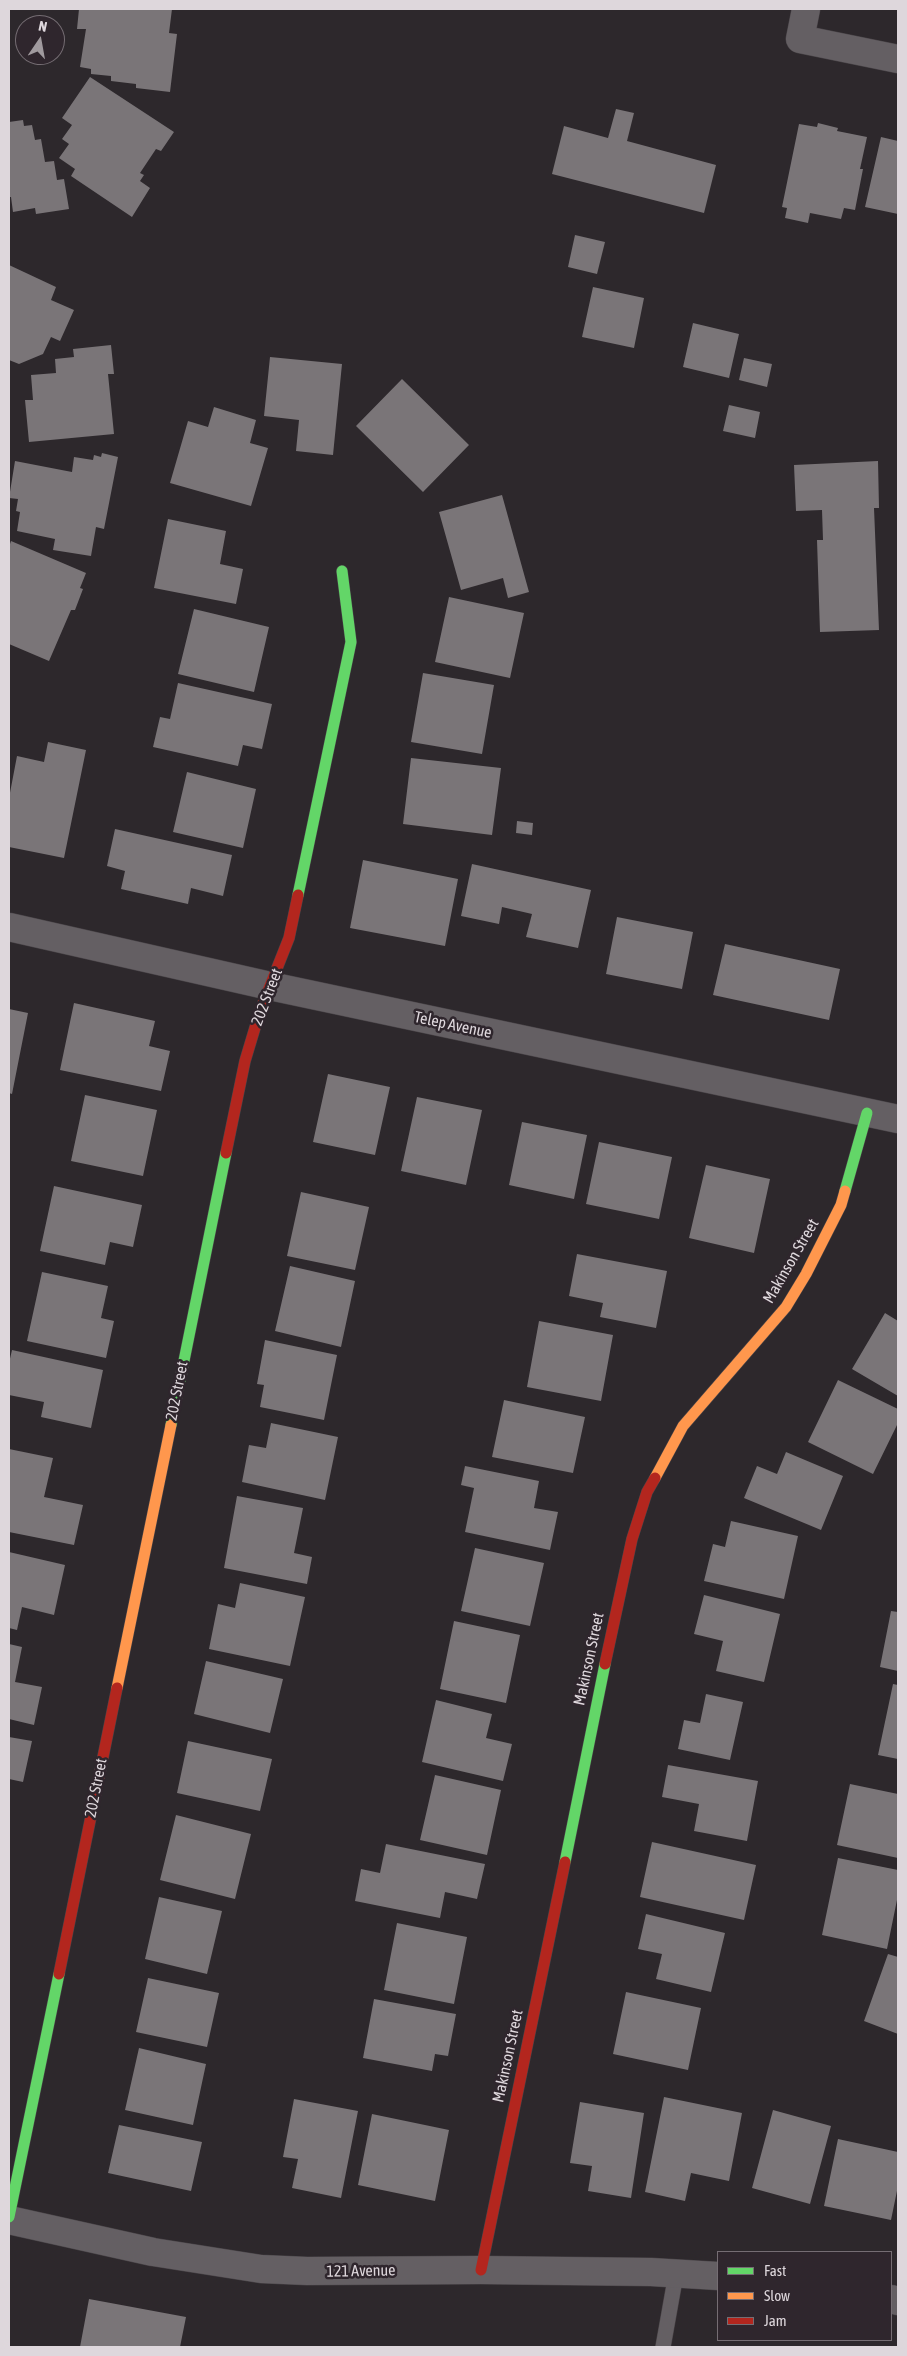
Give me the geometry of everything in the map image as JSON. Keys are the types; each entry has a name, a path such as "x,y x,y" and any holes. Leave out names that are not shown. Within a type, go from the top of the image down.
{"street":[{"path":"806,9 800,39 898,59"},
{"name":"202 Street","path":"9,2219 239,1090 254,1029 289,938 351,642 342,571"},
{"name":"Telep Avenue","path":"9,927 270,986 898,1120"},
{"name":"Makinson Street","path":"481,2270 632,1538 648,1492 683,1426 786,1306 806,1274 841,1205 867,1113"},
{"name":"121 Avenue","path":"9,2219 153,2252 260,2269 307,2271 481,2270 717,2276"}],"lane":[{"path":"663,2347 676,2274"}],"building":[{"path":"79,9 172,9 169,33 177,34 170,92 136,88 136,84 111,81 111,76 91,74 91,69 80,67 86,29 77,29"},
{"path":"90,77 174,132 161,151 156,149 140,173 144,175 140,181 150,188 132,217 71,176 75,169 59,158 69,144 62,139 72,125 62,118"},
{"path":"616,109 634,113 627,141 716,165 704,213 552,174 564,126 608,138"},
{"path":"23,120 24,126 32,125 35,140 41,139 45,162 54,161 57,180 64,179 69,209 36,214 35,208 13,212 11,197 9,197 9,122"},
{"path":"818,123 838,128 837,131 867,137 860,169 863,169 855,210 844,208 841,219 810,213 808,223 785,218 787,208 782,207 799,124 817,127"},
{"path":"881,137 898,141 898,214 865,207"},
{"path":"575,235 605,242 597,274 568,267"},
{"path":"9,265 56,287 51,300 74,310 60,341 51,337 43,354 19,364 9,360"},
{"path":"593,287 644,298 634,348 582,337"},
{"path":"693,323 739,334 729,378 683,367"},
{"path":"111,345 114,374 108,374 114,434 29,442 25,400 33,400 31,375 56,373 55,359 74,357 73,349"},
{"path":"270,357 342,364 333,455 296,451 299,420 264,416"},
{"path":"744,358 772,364 767,387 739,380"},
{"path":"402,379 469,445 423,492 356,426"},
{"path":"729,405 760,412 755,438 723,431"},
{"path":"214,407 256,420 250,443 268,448 251,506 170,483 188,421 208,427"},
{"path":"102,453 118,457 104,529 96,527 91,556 53,550 55,539 17,531 20,512 16,511 18,499 9,498 15,461 72,472 74,457 93,460 94,455 101,457"},
{"path":"878,461 879,508 874,508 879,630 820,632 817,540 823,540 822,510 796,511 794,465"},
{"path":"502,495 529,592 508,598 503,578 461,590 439,512"},
{"path":"168,519 226,531 220,564 243,569 236,604 154,588"},
{"path":"11,541 86,573 80,588 83,589 75,610 71,610 49,661 9,644 9,547"},
{"path":"449,597 524,613 510,678 435,662"},
{"path":"194,609 269,627 254,692 178,674"},
{"path":"423,673 494,685 482,754 411,742"},
{"path":"178,683 272,704 262,749 243,745 238,766 153,747 160,717 170,719"},
{"path":"48,742 86,750 64,858 9,847 9,798 17,756 44,762"},
{"path":"411,758 501,768 492,835 403,824"},
{"path":"187,772 256,789 243,848 173,832"},
{"path":"517,821 533,823 532,835 516,833"},
{"path":"115,829 232,855 223,896 191,888 188,904 121,889 125,871 107,866"},
{"path":"363,860 458,879 445,946 350,928"},
{"path":"472,864 591,890 578,948 526,937 532,914 502,907 499,924 461,916"},
{"path":"617,917 693,932 682,989 606,974"},
{"path":"725,944 840,969 829,1020 713,995"},
{"path":"74,1003 155,1021 149,1046 170,1051 161,1091 60,1070"},
{"path":"9,1009 28,1013 12,1094 9,1093"},
{"path":"328,1074 390,1087 375,1155 313,1142"},
{"path":"85,1095 157,1110 143,1176 71,1161"},
{"path":"417,1097 482,1110 466,1185 401,1171"},
{"path":"522,1122 587,1135 574,1199 509,1185"},
{"path":"599,1142 672,1157 659,1219 586,1204"},
{"path":"706,1165 770,1179 754,1253 689,1238"},
{"path":"54,1186 142,1205 133,1247 110,1242 105,1265 40,1251"},
{"path":"301,1192 369,1207 355,1270 287,1256"},
{"path":"577,1254 667,1271 656,1328 600,1317 603,1303 569,1296"},
{"path":"290,1266 355,1281 341,1347 275,1331"},
{"path":"42,1272 108,1286 101,1318 114,1321 106,1358 27,1341"},
{"path":"885,1313 898,1321 898,1396 852,1369"},
{"path":"539,1321 613,1335 601,1401 527,1387"},
{"path":"265,1340 337,1355 324,1420 260,1407 264,1385 257,1384"},
{"path":"12,1350 103,1370 91,1428 41,1417 44,1402 9,1395 9,1363"},
{"path":"838,1380 898,1409 898,1423 873,1474 808,1442"},
{"path":"504,1400 585,1417 573,1473 492,1457"},
{"path":"271,1423 338,1437 325,1500 242,1482 249,1445 266,1448"},
{"path":"9,1449 53,1458 44,1497 83,1505 74,1545 9,1532"},
{"path":"786,1452 843,1476 821,1530 744,1498 757,1466 777,1474"},
{"path":"465,1466 539,1481 534,1508 558,1512 550,1550 465,1532 474,1488 461,1485"},
{"path":"237,1496 303,1508 294,1553 312,1557 307,1584 224,1568"},
{"path":"731,1521 798,1536 784,1599 704,1581 713,1544 725,1547"},
{"path":"475,1548 544,1563 530,1626 461,1611"},
{"path":"9,1552 65,1565 54,1615 22,1607 17,1630 9,1628"},
{"path":"240,1583 305,1597 290,1666 209,1649 218,1604 235,1608"},
{"path":"704,1595 780,1614 764,1682 716,1671 723,1641 694,1634"},
{"path":"891,1611 898,1612 898,1671 880,1667"},
{"path":"454,1621 520,1635 506,1703 440,1689"},
{"path":"9,1644 22,1647 15,1682 42,1687 34,1725 9,1719"},
{"path":"206,1661 283,1679 270,1733 194,1714"},
{"path":"893,1684 898,1685 898,1759 878,1755"},
{"path":"706,1694 743,1702 730,1760 678,1749 684,1720 700,1723"},
{"path":"436,1700 492,1714 486,1738 512,1744 503,1781 422,1762"},
{"path":"9,1737 32,1741 23,1782 9,1779"},
{"path":"188,1741 272,1759 260,1811 177,1793"},
{"path":"668,1765 758,1781 747,1841 694,1831 699,1804 662,1797"},
{"path":"435,1775 501,1790 487,1855 420,1840"},
{"path":"850,1784 898,1794 898,1858 837,1845"},
{"path":"176,1815 251,1834 235,1899 160,1880"},
{"path":"652,1842 756,1865 744,1920 640,1897"},
{"path":"386,1844 485,1864 477,1899 445,1892 440,1918 355,1901 361,1869 380,1873"},
{"path":"838,1858 898,1870 898,1895 887,1949 822,1935"},
{"path":"159,1897 222,1911 207,1974 145,1959"},
{"path":"646,1914 725,1933 711,1992 656,1979 662,1954 638,1949"},
{"path":"397,1923 467,1937 454,2004 384,1990"},
{"path":"888,1954 898,1957 898,2034 864,2021"},
{"path":"148,1978 219,1993 207,2047 136,2032"},
{"path":"626,1992 701,2008 688,2070 613,2054"},
{"path":"374,1999 456,2014 448,2056 435,2054 432,2071 363,2058"},
{"path":"139,2048 206,2064 193,2125 125,2110"},
{"path":"664,2097 742,2113 729,2181 691,2173 685,2201 645,2192"},
{"path":"294,2099 358,2111 341,2198 292,2188 298,2159 283,2157"},
{"path":"580,2102 644,2113 631,2198 588,2191 592,2166 570,2163"},
{"path":"773,2110 831,2126 810,2204 752,2188"},
{"path":"372,2114 449,2130 435,2201 358,2185"},
{"path":"119,2125 202,2142 191,2191 108,2173"},
{"path":"838,2139 898,2152 898,2186 891,2220 824,2206"},
{"path":"89,2299 186,2317 180,2347 80,2347"}],"traffic: fast":[{"path":"298,895 351,642 342,571"},
{"path":"845,1191 867,1113"},
{"path":"171,1425 226,1153"},
{"path":"565,1862 605,1664"},
{"path":"9,2217 59,1974"}],"traffic: slow":[{"path":"655,1478 683,1426 786,1307 806,1274 841,1205 845,1191"},
{"path":"117,1688 171,1425"}],"traffic: jam":[{"path":"226,1153 245,1061 260,1011 289,938 298,895"},
{"path":"605,1664 632,1539 647,1492 655,1478"},
{"path":"59,1974 117,1688"},
{"path":"481,2270 565,1862"}]}
